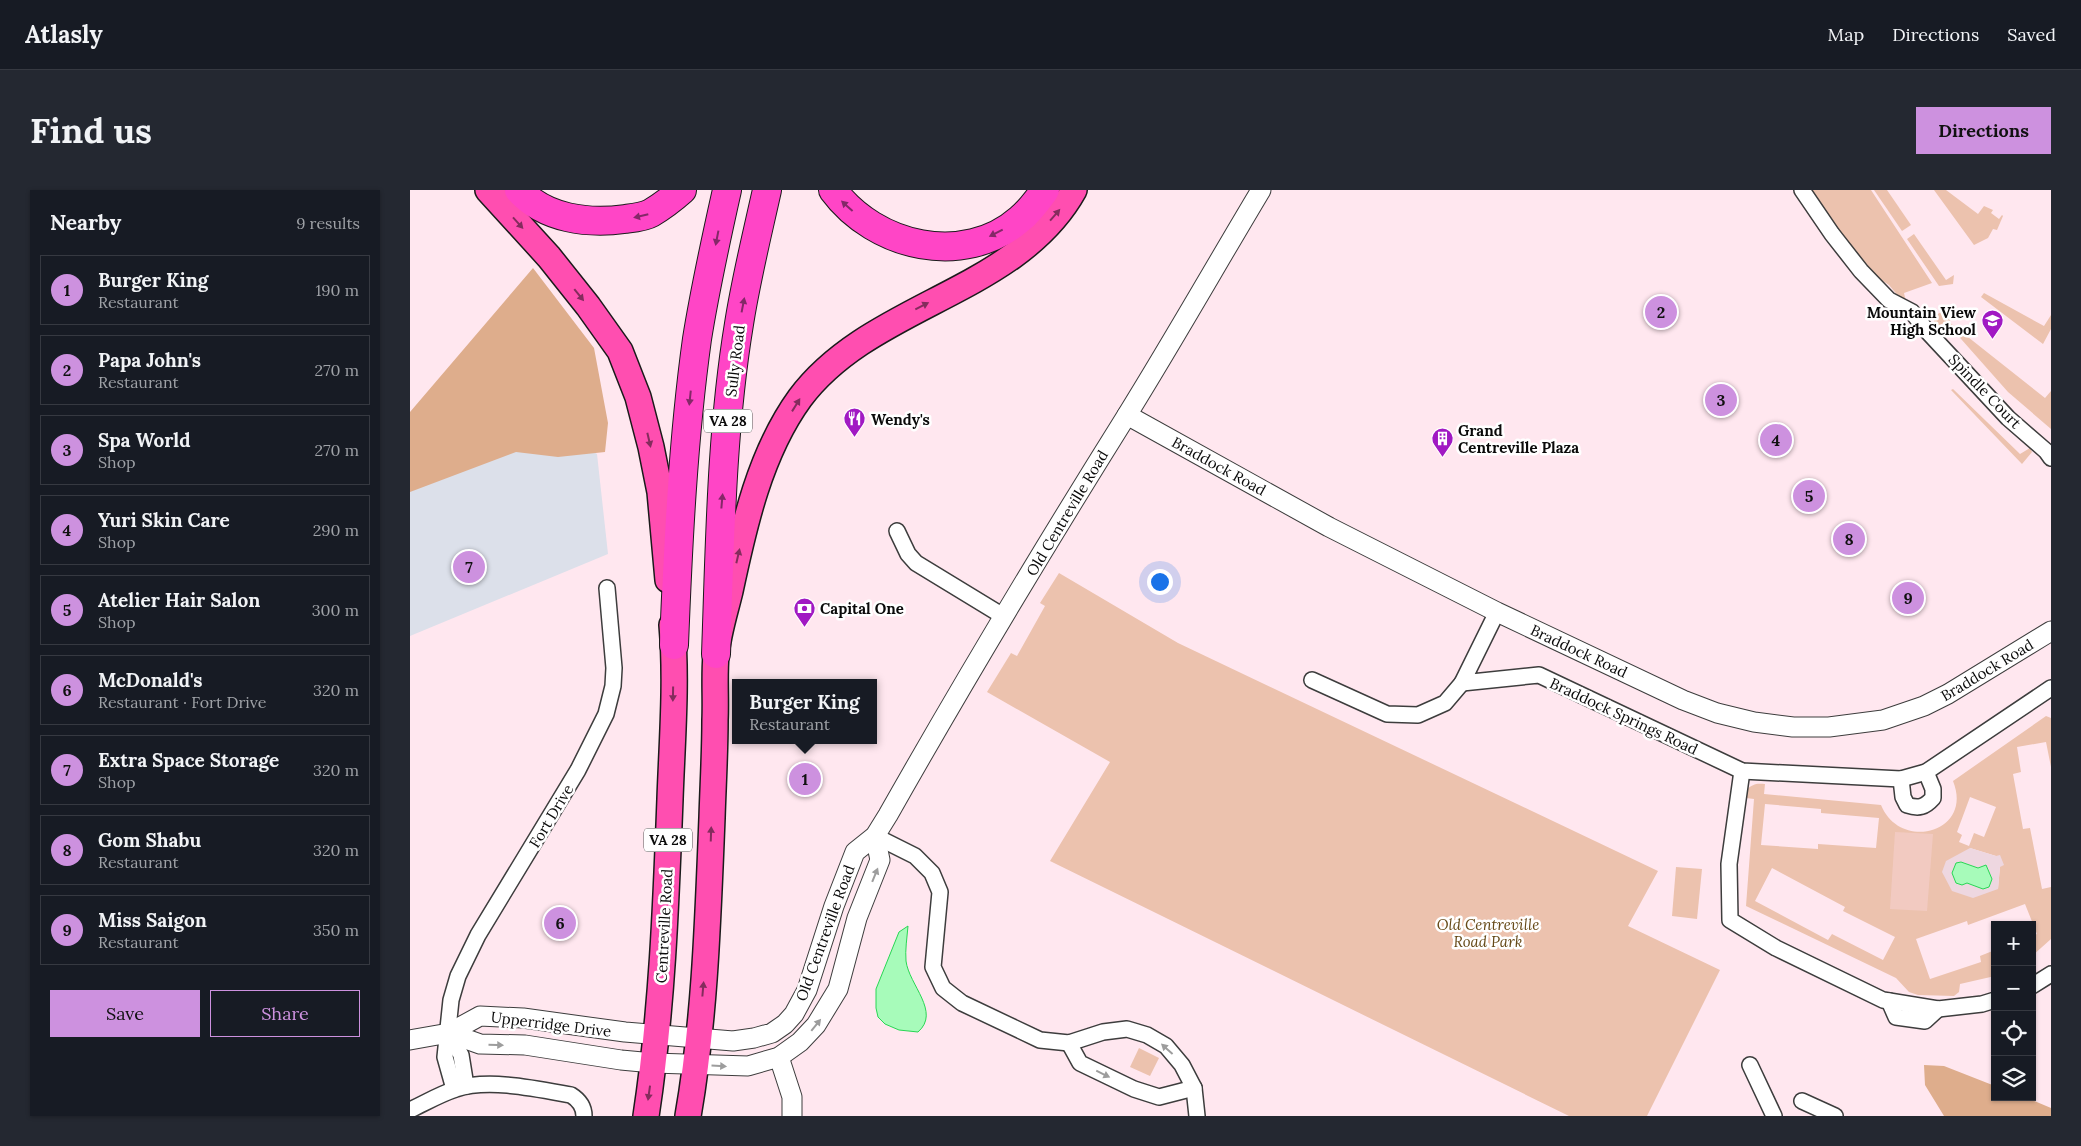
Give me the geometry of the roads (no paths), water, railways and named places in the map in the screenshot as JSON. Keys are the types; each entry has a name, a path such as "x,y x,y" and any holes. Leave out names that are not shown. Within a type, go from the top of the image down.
{"highway":[{"name":"Centreville Road","path":"488,190 549,257 588,306 620,351 640,405 649,437 660,492 674,645 666,899 657,1035 646,1116"},
{"path":"518,190 550,211 573,220 606,222 650,214 682,190"},
{"name":"VA 28","path":"674,645 682,490 693,374 704,300 726,190"},
{"name":"Sully Road","path":"716,654 721,513 732,379 739,324 767,190"},
{"path":"833,190 847,206 876,228 894,238 938,247 978,242 999,233 1019,220 1035,205 1045,190"},
{"path":"716,654 754,489 780,433 798,400 818,375 853,348 896,320 978,278 1010,259 1039,234 1068,201 1074,190"},
{"name":"VA 28","path":"688,1116 697,1065 708,926 716,654"}],"street":[{"name":"Old Centreville Road","path":"657,1035 733,1041 754,1038 772,1033 785,1024 794,1014 807,990 834,906 854,852 875,836 1004,616 1261,190"},
{"name":"Spindle Court","path":"1802,190 1832,234 1861,271 1889,300 1912,312 1927,331 2008,418 2046,451 2051,458"},
{"name":"Braddock Road","path":"1127,415 1329,527 1497,612 1683,700 1717,713 1754,722 1793,727 1829,727 1883,720 1924,706 1972,681 2051,631"},
{"path":"896,531 908,554 916,563 1004,616"},
{"name":"Fort Drive","path":"449,1033 451,1000 458,976 478,935 578,770 606,714 613,686 614,668 608,588"},
{"path":"1312,680 1387,714 1418,715 1445,703 1462,683 1497,612"},
{"name":"Braddock Springs Road","path":"1462,683 1539,676 1742,771 1901,779 1926,772 2051,688"},
{"path":"1742,771 1729,864 1730,920 1776,948 1834,977 1889,1001 1938,1009 1991,1001"},
{"path":"1901,779 1903,797 1907,805 1917,808 1926,805 1933,798 1933,789 1926,772"},
{"name":"Old Centreville Road","path":"653,1063 748,1066 779,1057 800,1042 816,1025 838,989 858,918 880,860 875,836"},
{"path":"875,836 915,856 932,873 940,892 934,967 943,988 962,1004 1040,1040 1069,1043 1103,1032 1126,1029 1147,1035 1166,1046 1182,1064 1194,1088 1197,1116"},
{"path":"2036,983 2051,974"},
{"name":"Upperridge Drive","path":"410,1040 449,1033 480,1016 523,1018 584,1028 657,1035"},
{"path":"449,1033 462,1054 460,1088"},
{"name":"Upperridge Drive","path":"449,1033 480,1044 525,1045 653,1063"},
{"path":"1069,1043 1080,1063 1134,1089 1159,1097 1194,1088"},
{"path":"779,1057 792,1097 792,1116"},
{"path":"1750,1065 1774,1116"},
{"path":"410,1110 460,1088 526,1086 571,1095 578,1099 582,1105 584,1116"},
{"path":"1802,1101 1836,1116"}],"place":[{"name":"Papa John's","path":"1661,312"},
{"name":"Mountain View High School","path":"1992,340"},
{"name":"Spa World","path":"1721,400"},
{"name":"Wendy's","path":"855,438"},
{"name":"Yuri Skin Care","path":"1776,440"},
{"name":"Grand Centreville Plaza","path":"1442,458"},
{"name":"Atelier Hair Salon","path":"1809,496"},
{"name":"Gom Shabu","path":"1849,539"},
{"name":"Extra Space Storage","path":"469,567"},
{"name":"Miss Saigon","path":"1908,598"},
{"name":"Capital One","path":"804,627"},
{"name":"Burger King","path":"805,779"},
{"name":"McDonald's","path":"560,923"}],"park label":[{"name":"Old Centreville Road Park","path":"1488,932"}]}
